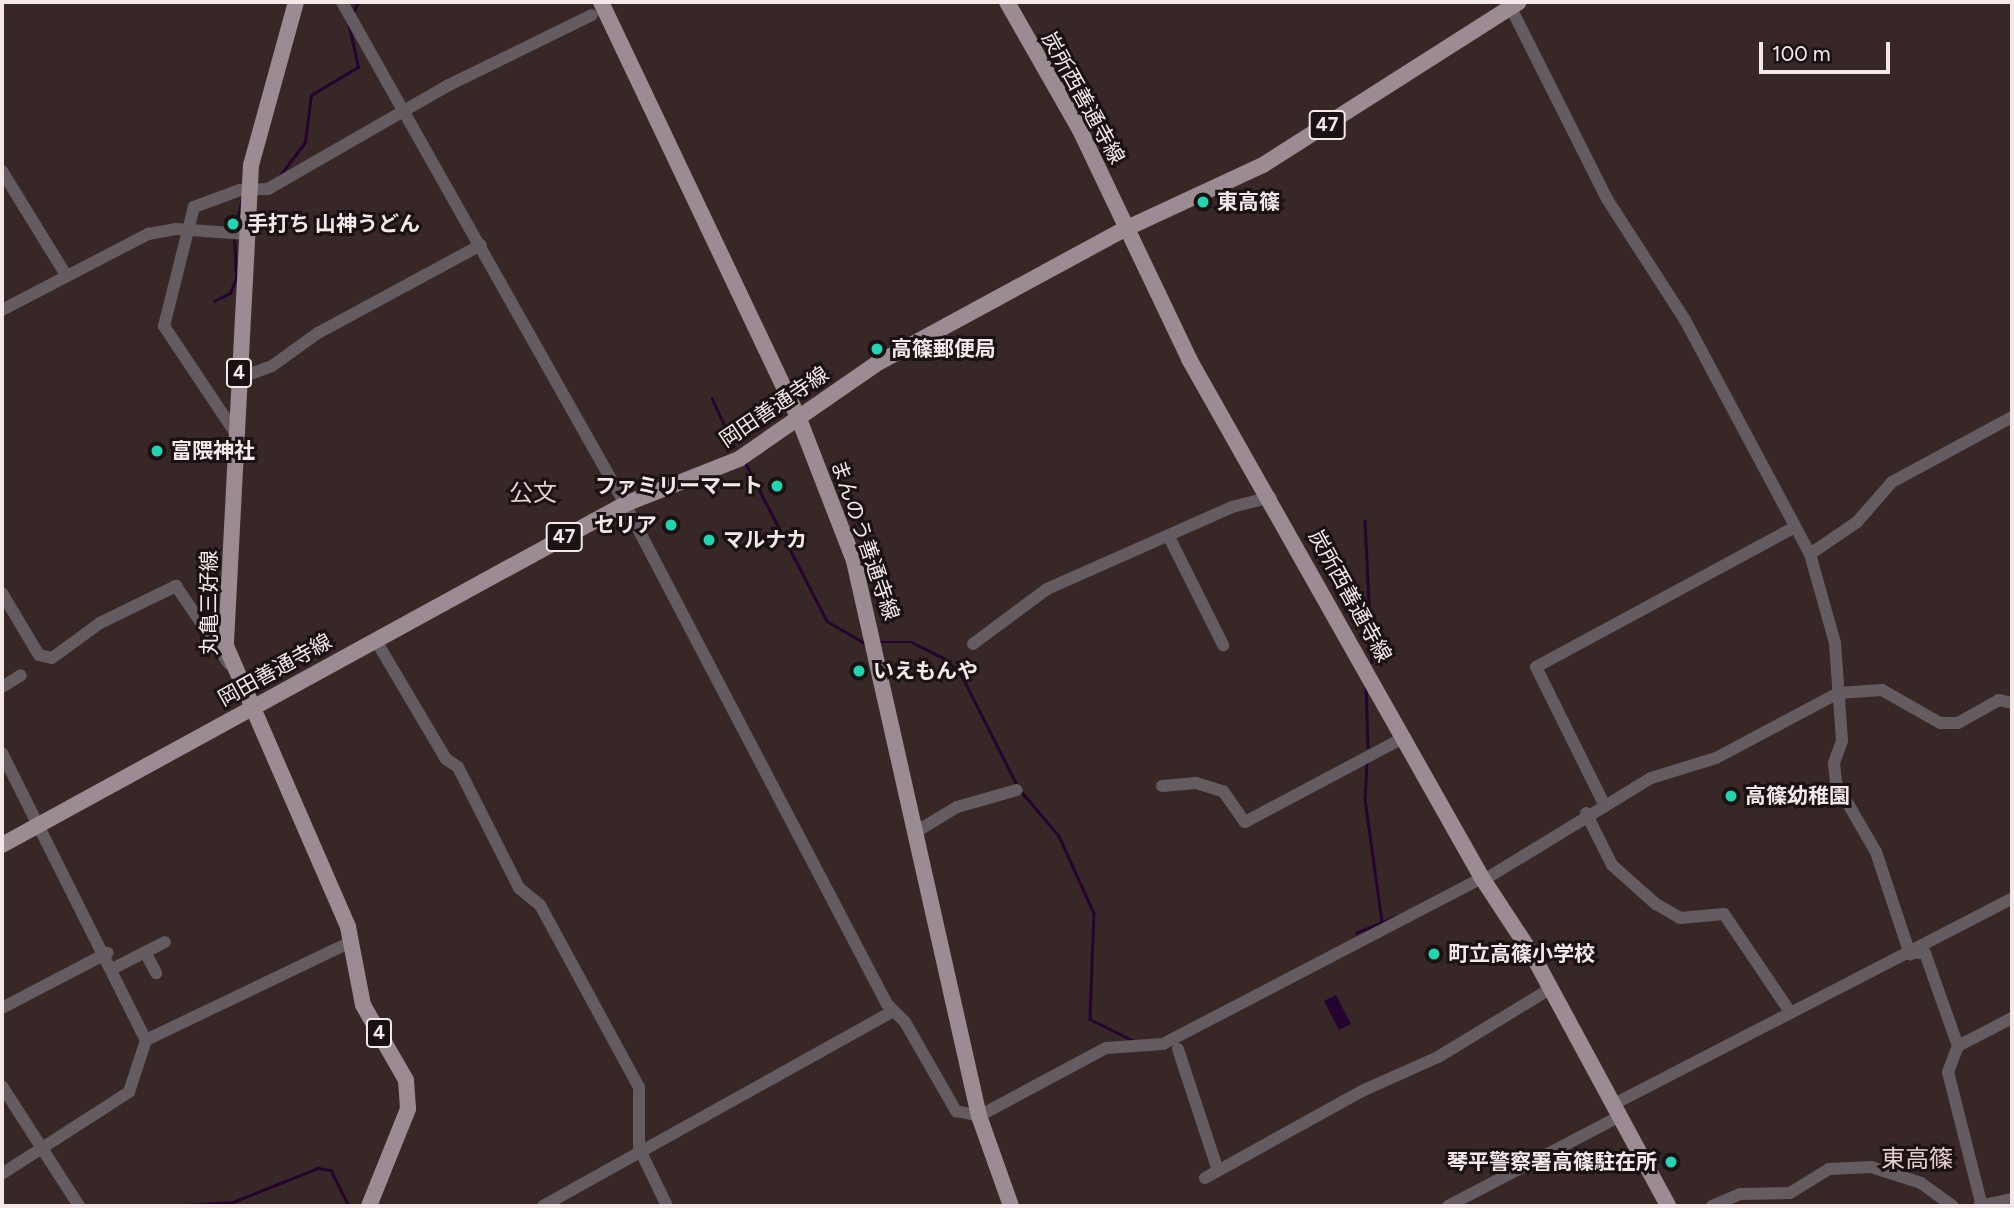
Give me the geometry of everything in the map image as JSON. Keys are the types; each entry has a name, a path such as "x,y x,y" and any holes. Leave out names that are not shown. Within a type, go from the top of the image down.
{"main road":[{"name":"丸亀三好線","path":"296,2 254,139 249,189 238,234 239,378 229,664 353,941 363,1005 407,1090 408,1110 369,1206"},
{"name":"炭所西善通寺線","path":"1007,2 1080,130 1189,359 1271,497 1405,737 1487,876 1668,1206"},
{"name":"岡田善通寺線","path":"2,845 249,707 625,504 739,460 876,364 1125,229 1263,165 1515,4"},
{"name":"まんのう善通寺線","path":"602,6 799,419 870,613 914,832 979,1116 1011,1206"}],"street":[{"path":"1515,4 1607,199 1685,320 1810,554 1835,643 1843,741 1833,763 1836,783 1876,852 1910,954"},
{"path":"236,434 164,326 194,207 202,201 249,189 268,189 407,113 447,86 602,6"},
{"path":"348,13 407,113 625,504 892,1012 905,1022 956,1111 979,1116 1090,1054 1163,1044 1487,876 1586,813 1605,806 1651,778 1716,758 1777,729 1838,693 1882,690 1940,723 1958,723 1998,700 2012,703"},
{"path":"2,172 66,275"},
{"path":"2,310 148,234 190,230 238,234"},
{"path":"239,378 272,366 318,333 481,245"},
{"path":"1810,554 1857,522 1892,482 2012,417"},
{"path":"973,644 1047,589 1170,539 1232,507 1271,497"},
{"path":"1605,806 1536,667 1795,527"},
{"path":"1170,539 1223,645"},
{"path":"2,593 39,655 52,657 100,624 176,586 229,664"},
{"path":"375,639 446,759 458,767 519,888 540,905 639,1087 639,1148 667,1206"},
{"path":"2,687 21,675"},
{"path":"1163,786 1196,783 1223,791 1245,822 1405,737"},
{"path":"2,753 107,953 146,1040 129,1092 2,1174"},
{"path":"914,832 957,807 1017,790"},
{"path":"1586,813 1612,865 1656,904 1680,918 1724,914 1790,1012"},
{"path":"1448,1206 1790,1012 1910,954 2012,899"},
{"path":"146,1040 353,941"},
{"path":"114,968 165,942"},
{"path":"145,952 156,973"},
{"path":"2,1008 107,953"},
{"path":"1910,954 1925,953 1958,1046 1948,1072 1980,1206 2012,1199"},
{"path":"1205,1178 1438,1057 1550,989"},
{"path":"543,1206 639,1148 892,1012"},
{"path":"1958,1046 2012,1018"},
{"path":"1178,1049 1218,1171"},
{"path":"2,1086 79,1206"},
{"path":"1712,1206 1740,1194 1790,1193 1835,1167 1871,1167 1921,1183 1953,1206"}],"shaded area":[{"path":"1336,995 1351,1024 1339,1030 1324,1001"}],"waterway":[{"path":"353,13 358,2"},
{"path":"281,174 305,142 311,95 358,67 348,22"},
{"path":"235,229 242,199"},
{"path":"214,301 230,293 236,278 234,236"},
{"path":"712,398 734,446"},
{"path":"745,462 827,621 868,645"},
{"path":"1365,521 1372,662"},
{"path":"881,642 912,642 947,660 962,676 1017,785"},
{"path":"1366,684 1368,747"},
{"path":"1367,763 1365,799 1382,922"},
{"path":"1021,791 1059,836 1094,913 1090,1019 1132,1040"},
{"path":"1356,933 1397,916"},
{"path":"170,1206 233,1202 318,1168 331,1170 349,1206"}],"place":[{"name":"東高篠","path":"1203,202"},
{"name":"手打ち 山神うどん","path":"233,224"},
{"name":"高篠郵便局","path":"877,349"},
{"name":"富隈神社","path":"157,451"},
{"name":"ファミリーマート","path":"777,486"},
{"name":"セリア","path":"671,525"},
{"name":"マルナカ","path":"709,540"},
{"name":"いえもんや","path":"859,671"},
{"name":"高篠幼稚園","path":"1731,796"},
{"name":"町立高篠小学校","path":"1434,954"},
{"name":"琴平警察署高篠駐在所","path":"1671,1162"}],"district":[{"name":"公文","path":"533,493"},
{"name":"東高篠","path":"1917,1159"}]}
